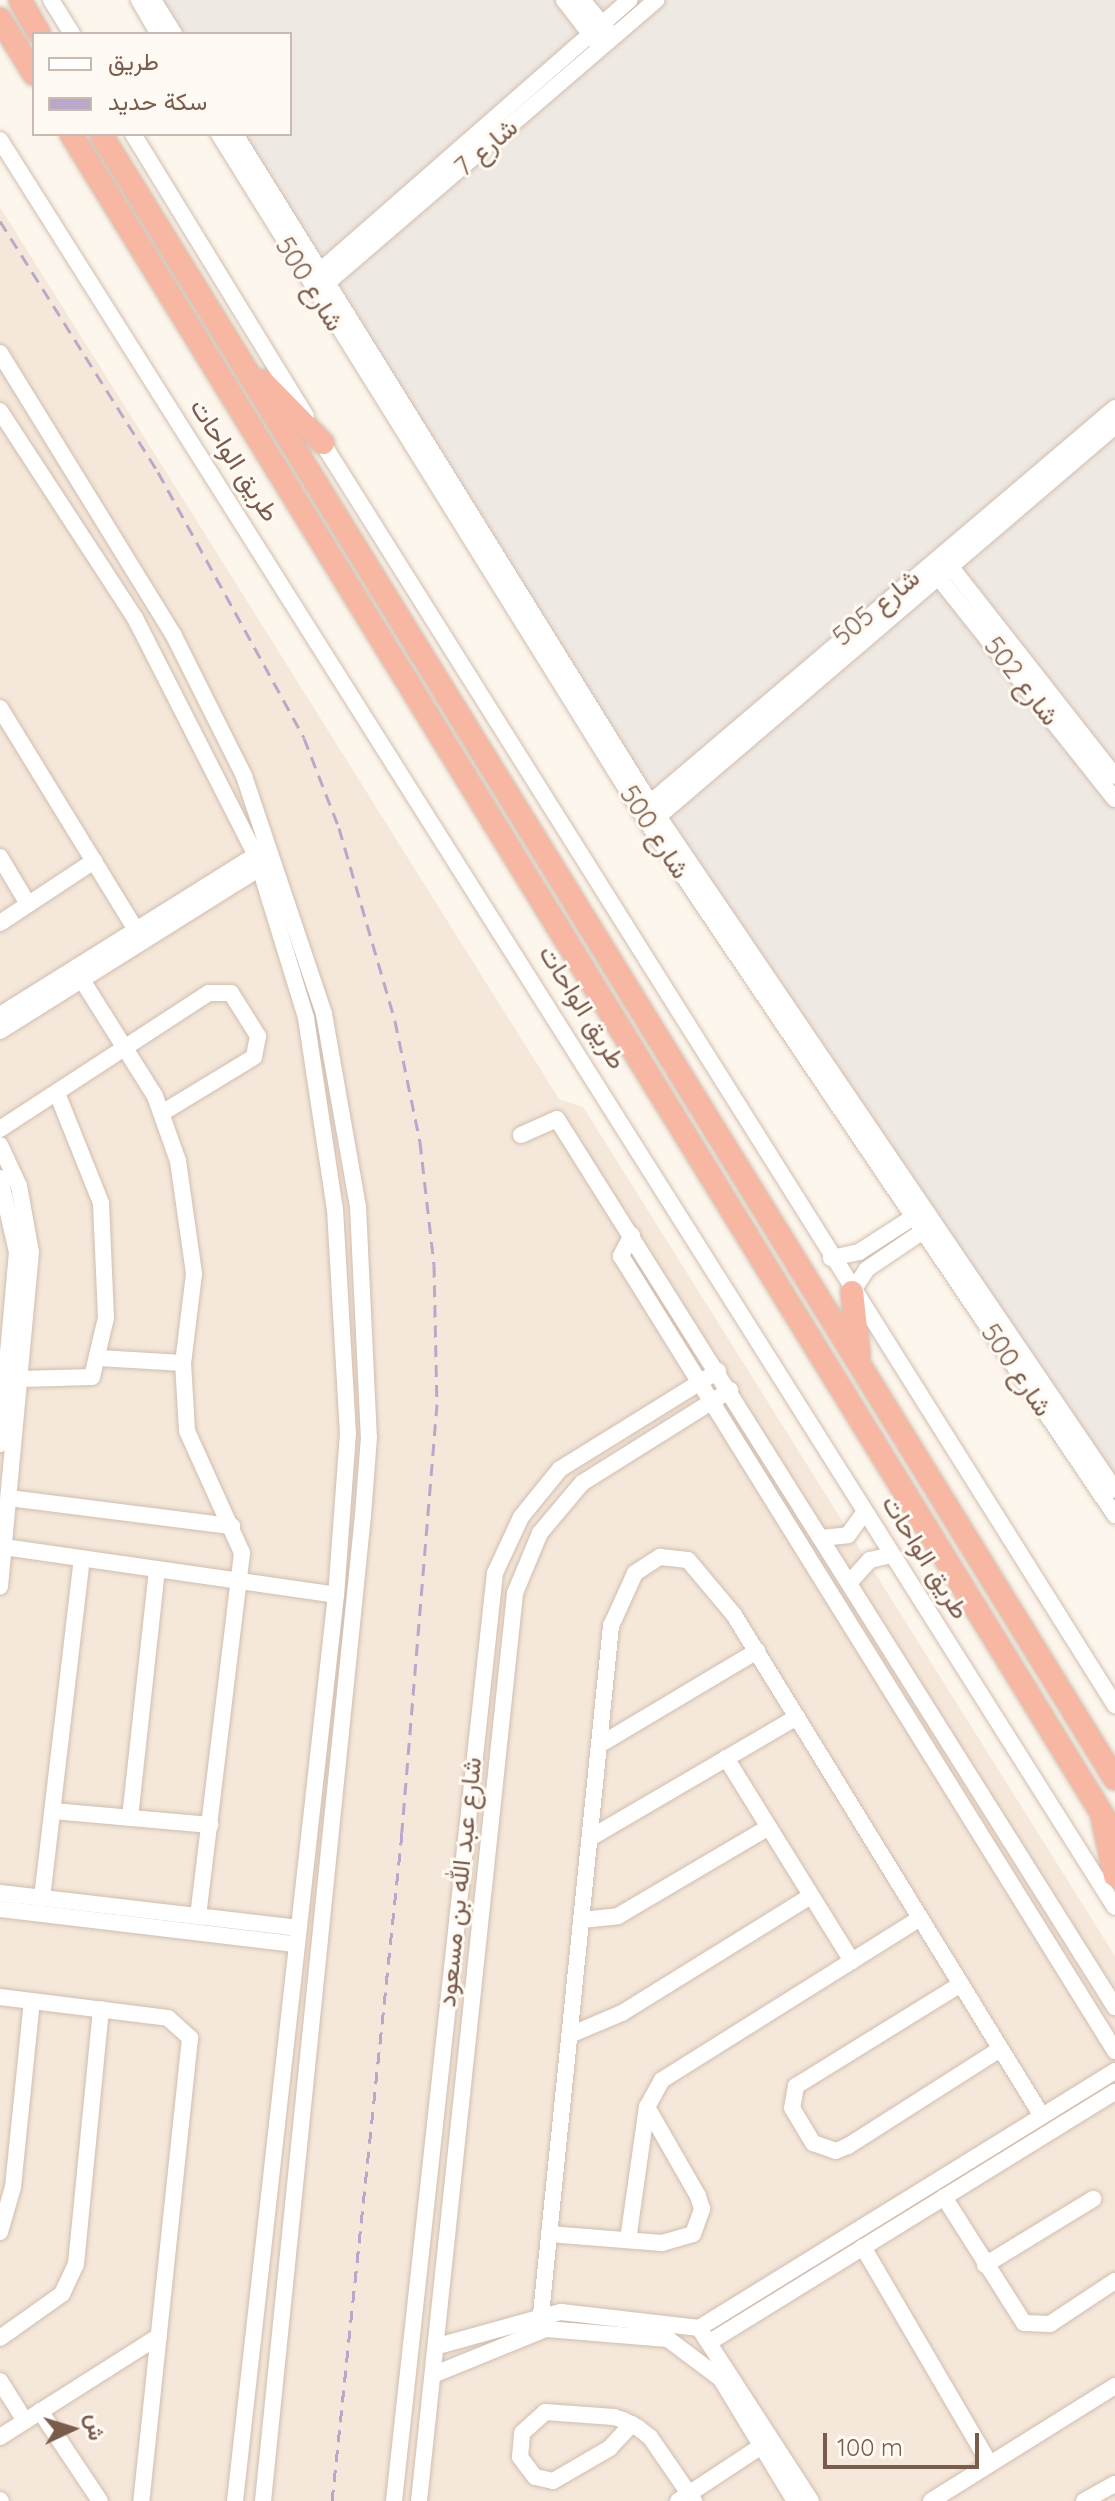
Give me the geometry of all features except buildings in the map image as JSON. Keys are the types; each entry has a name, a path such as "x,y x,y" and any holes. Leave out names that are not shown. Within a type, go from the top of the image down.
{"highway":[{"path":"20,0 39,32"},
{"path":"0,19 32,71"},
{"name":"طريق الواحات","path":"72,136 1115,1835"},
{"name":"طريق الواحات","path":"102,136 1113,1770"},
{"path":"235,354 323,443"},
{"path":"852,1292 860,1363"},
{"path":"1101,1812 1115,1876"}],"street":[{"path":"51,0 71,32"},
{"path":"139,0 158,32"},
{"path":"153,0 173,32"},
{"path":"564,0 607,42"},
{"path":"582,0 596,29"},
{"name":"شارع 7","path":"317,283 630,0"},
{"name":"شارع 7","path":"317,283 656,0"},
{"path":"134,136 852,1292 1115,1705"},
{"name":"شارع 500","path":"220,136 266,199 649,814 1054,1413 1115,1515"},
{"name":"شارع 500","path":"236,136 266,199"},
{"name":"طريق الواحات","path":"0,140 330,653 864,1513 1115,1907"},
{"path":"0,353 214,710 307,948 335,1061 358,1207 369,1437 263,2501"},
{"name":"شارع 505","path":"649,814 1115,408"},
{"path":"0,411 31,448 190,716 258,861 290,955 323,1107 345,1322 342,1513 336,1595 235,2501"},
{"name":"شارع 505","path":"938,565 1115,426"},
{"path":"31,448 51,435"},
{"name":"شارع 502","path":"938,565 1115,776"},
{"name":"شارع 502","path":"938,565 1115,799"},
{"path":"0,708 136,930"},
{"path":"0,857 28,904"},
{"path":"0,923 94,861"},
{"path":"0,1015 136,930 258,861"},
{"path":"0,1031 82,980 258,861"},
{"path":"82,980 162,1113 192,1229 183,1363 187,1431 232,1526 242,1581 198,1916"},
{"path":"0,1129 209,993 231,993 242,1003 258,1036 254,1057 162,1113"},
{"path":"21,1379 86,1381 99,1358 109,1280 101,1203 57,1093"},
{"path":"521,1135 557,1119 730,1390 1112,2003 1090,2010"},
{"path":"0,1145 19,1186 31,1252 0,1587"},
{"path":"0,1178 17,1252 1,1427"},
{"path":"831,1258 855,1254 925,1220"},
{"path":"852,1292 867,1269 925,1220"},
{"path":"632,1235 621,1256 1115,2051"},
{"path":"99,1358 183,1363"},
{"name":"شارع عبد الله بن مسعود","path":"394,2501 488,1603 506,1544 560,1469 718,1371"},
{"name":"شارع عبد الله بن مسعود","path":"419,2501 438,2346 508,1626 525,1562 582,1483 730,1390"},
{"name":"شارع 500","path":"1054,1413 1115,1490"},
{"path":"9,1498 232,1526"},
{"path":"342,1513 363,1515"},
{"path":"821,1538 848,1535 864,1513"},
{"path":"4,1547 336,1595"},
{"path":"850,1582 870,1560 891,1555"},
{"path":"42,1898 82,1558"},
{"path":"541,2314 611,1626 627,1585 646,1563 688,1560 757,1651 1042,2116"},
{"path":"130,1818 157,1569"},
{"path":"601,1744 757,1651"},
{"path":"590,1838 797,1717"},
{"path":"726,1758 852,1961"},
{"path":"53,1811 210,1825"},
{"path":"582,1920 618,1916 769,1827"},
{"path":"0,1893 198,1916 296,1936"},
{"path":"570,2035 622,2013 811,1896"},
{"path":"0,1909 296,1936"},
{"path":"628,2240 647,2107 674,2070 920,1918"},
{"path":"961,1984 796,2086 792,2108 813,2143 836,2151 1000,2049"},
{"path":"0,1997 174,2020 191,2044 141,2501"},
{"path":"0,2232 13,2187 32,2001"},
{"path":"445,2005 470,2008"},
{"path":"0,2338 62,2294 73,2272 101,2009"},
{"path":"438,2346 541,2314 618,2325 699,2328 1115,2071"},
{"path":"713,2340 1115,2092"},
{"path":"549,2234 681,2241 702,2209 647,2107"},
{"path":"271,2170 296,2172"},
{"path":"944,2197 1014,2314 1037,2326 1115,2281"},
{"path":"985,2265 1093,2199"},
{"path":"863,2247 990,2464"},
{"path":"435,2374 529,2332 618,2325 668,2339 707,2362 811,2501"},
{"path":"699,2328 713,2340 768,2442 795,2501"},
{"path":"0,2437 159,2336"},
{"path":"0,2381 25,2421"},
{"path":"931,2501 1115,2386"},
{"path":"40,2411 100,2501"},
{"path":"632,2424 610,2448 553,2481 535,2477 520,2457 522,2433 545,2412 632,2424 650,2437 687,2499 768,2442"},
{"path":"1084,2501 1115,2484"}],"shaded area":[{"path":"142,0 1115,0 1115,1507 228,136 292,136 292,32 163,32"},
{"path":"0,207 559,1099 583,1107 1115,1956 1115,2501 0,2501"}],"railway":[{"path":"0,221 158,472 304,738 339,828 395,1021 420,1142 434,1265 437,1404 402,1833 332,2501"}]}
